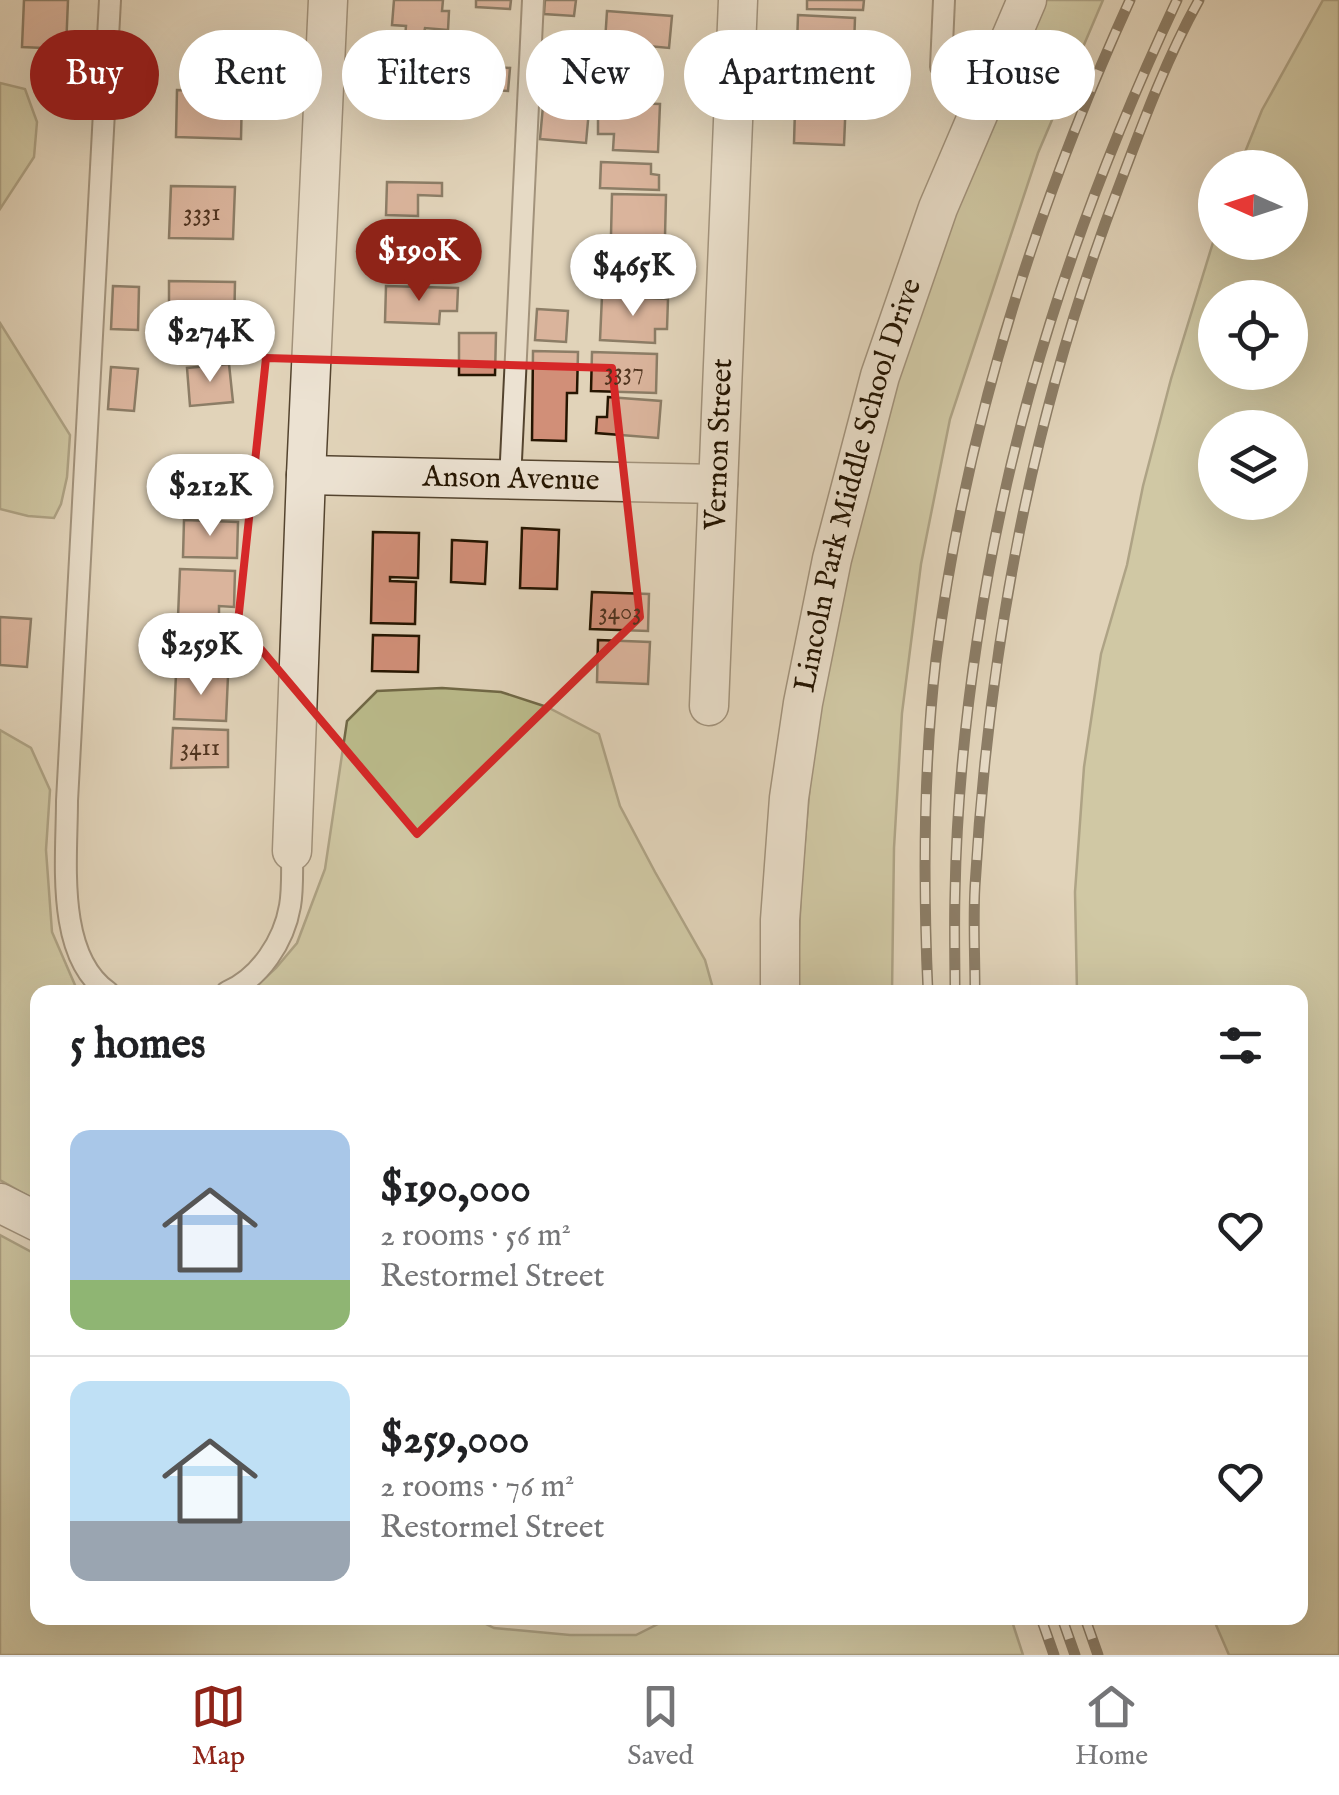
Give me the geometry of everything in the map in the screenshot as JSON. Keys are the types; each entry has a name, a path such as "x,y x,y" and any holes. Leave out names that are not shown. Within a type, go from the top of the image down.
{"street":[{"path":"292,852 328,0"},
{"name":"Vernon Street","path":"710,706 738,0"},
{"name":"Lincoln Park Middle School Drive","path":"780,985 780,920 789,798 832,558 880,376 918,264 1027,0"},
{"name":"Anson Avenue","path":"306,475 718,484"},
{"path":"0,1203 30,1218"}],"lane":[{"path":"98,985 74,937 67,902 67,801 110,0"},
{"path":"510,481 533,0"},
{"path":"943,30 944,0"},
{"path":"237,985 256,972 284,929 290,905 292,852"}],"highlighted area":[{"path":"266,358 612,368 640,617 417,834 238,622"}],"green space":[{"path":"1046,0 1103,0 1090,30 1032,30"},
{"path":"1323,0 1339,0 1339,1655 1229,1655 1216,1625 1308,1625 1308,985 1077,985 1075,892 1084,767 1101,654 1127,565 1171,379 1198,291 1198,390 1308,390 1308,280 1201,280 1208,260 1308,260 1308,150 1246,150 1262,110"},
{"path":"0,83 25,89 30,120 37,122 34,157 0,209"},
{"path":"992,120 1052,120 950,419 921,564 902,713 894,848 892,985 797,985 801,886 815,726 837,603 913,323"},
{"path":"0,323 70,435 67,477 54,518 0,509"},
{"path":"442,688 501,692 547,707 599,734 620,806 705,960 712,985 258,985 297,943 325,869 347,721 377,691"},
{"path":"0,730 31,748 50,790 46,850 52,932 75,985 30,985 30,1197 0,1180"},
{"path":"0,1235 30,1251 30,1625 488,1625 570,1635 636,1635 656,1625 1013,1625 1023,1655 0,1655"}],"building":[{"path":"24,0 68,0 67,30 30,30 30,47 22,47"},
{"path":"394,0 443,0 442,11 449,11 448,30 406,30 406,26 392,25"},
{"path":"476,0 511,0 510,9 476,7"},
{"path":"545,0 576,0 574,16 544,14"},
{"path":"807,0 864,0 863,10 807,9"},
{"path":"607,11 672,16 669,48 664,48 664,30 606,30"},
{"path":"798,15 855,18 855,30 798,30"},
{"path":"506,68 510,68 506,91"},
{"path":"177,90 179,120 241,120 241,139 176,137"},
{"path":"542,120 588,120 586,143 540,139"},
{"path":"598,120 659,120 658,152 613,150 614,134 598,134"},
{"path":"795,120 845,120 844,145 794,143"},
{"path":"601,162 651,164 651,174 659,175 659,190 600,188"},
{"path":"387,182 442,183 442,196 418,195 418,216 386,215"},
{"path":"171,186 235,187 233,239 169,238"},
{"path":"612,194 666,195 665,236 611,235"},
{"path":"388,239 436,240 436,282 387,281"},
{"path":"605,247 661,248 660,288 605,287"},
{"path":"169,281 235,282 234,330 169,329"},
{"path":"113,286 139,287 138,330 111,329"},
{"path":"386,286 458,288 457,311 440,311 439,324 385,322"},
{"path":"602,296 668,299 667,329 655,329 655,343 600,340"},
{"path":"537,309 568,311 566,342 535,340"},
{"path":"459,333 496,333 495,375 459,375"},
{"path":"533,351 578,352 577,393 567,393 566,441 532,440"},
{"path":"592,352 657,354 656,393 591,391"},
{"path":"229,364 233,402 190,406 187,368"},
{"path":"111,367 138,369 134,411 108,409"},
{"path":"608,397 661,401 658,438 596,433 597,417 607,417"},
{"path":"184,520 238,522 237,558 183,557"},
{"path":"522,528 559,530 557,589 520,588"},
{"path":"373,532 419,533 418,578 390,577 390,581 416,582 415,624 371,623"},
{"path":"452,540 487,542 485,584 451,582"},
{"path":"180,569 235,571 234,607 219,606 219,619 178,617"},
{"path":"592,592 649,594 648,631 590,629"},
{"path":"0,617 31,619 27,667 0,665"},
{"path":"180,619 225,620 224,662 179,661"},
{"path":"373,635 419,636 418,672 372,671"},
{"path":"598,640 650,642 648,684 597,682"},
{"path":"176,674 228,676 226,721 174,719"},
{"path":"173,728 228,730 228,767 171,768"}],"railway":[{"path":"928,985 925,868 929,742 936,659 965,489 1008,322 1035,240 1130,0"},
{"path":"955,985 957,832 968,704 1000,513 1030,391 1077,242 1134,95 1177,0"},
{"path":"975,985 975,886 991,707 1004,619 1039,445 1061,359 1118,189 1165,69 1199,0"},
{"path":"1043,1625 1054,1655"},
{"path":"1064,1625 1075,1655"},
{"path":"1087,1625 1098,1655"}]}
